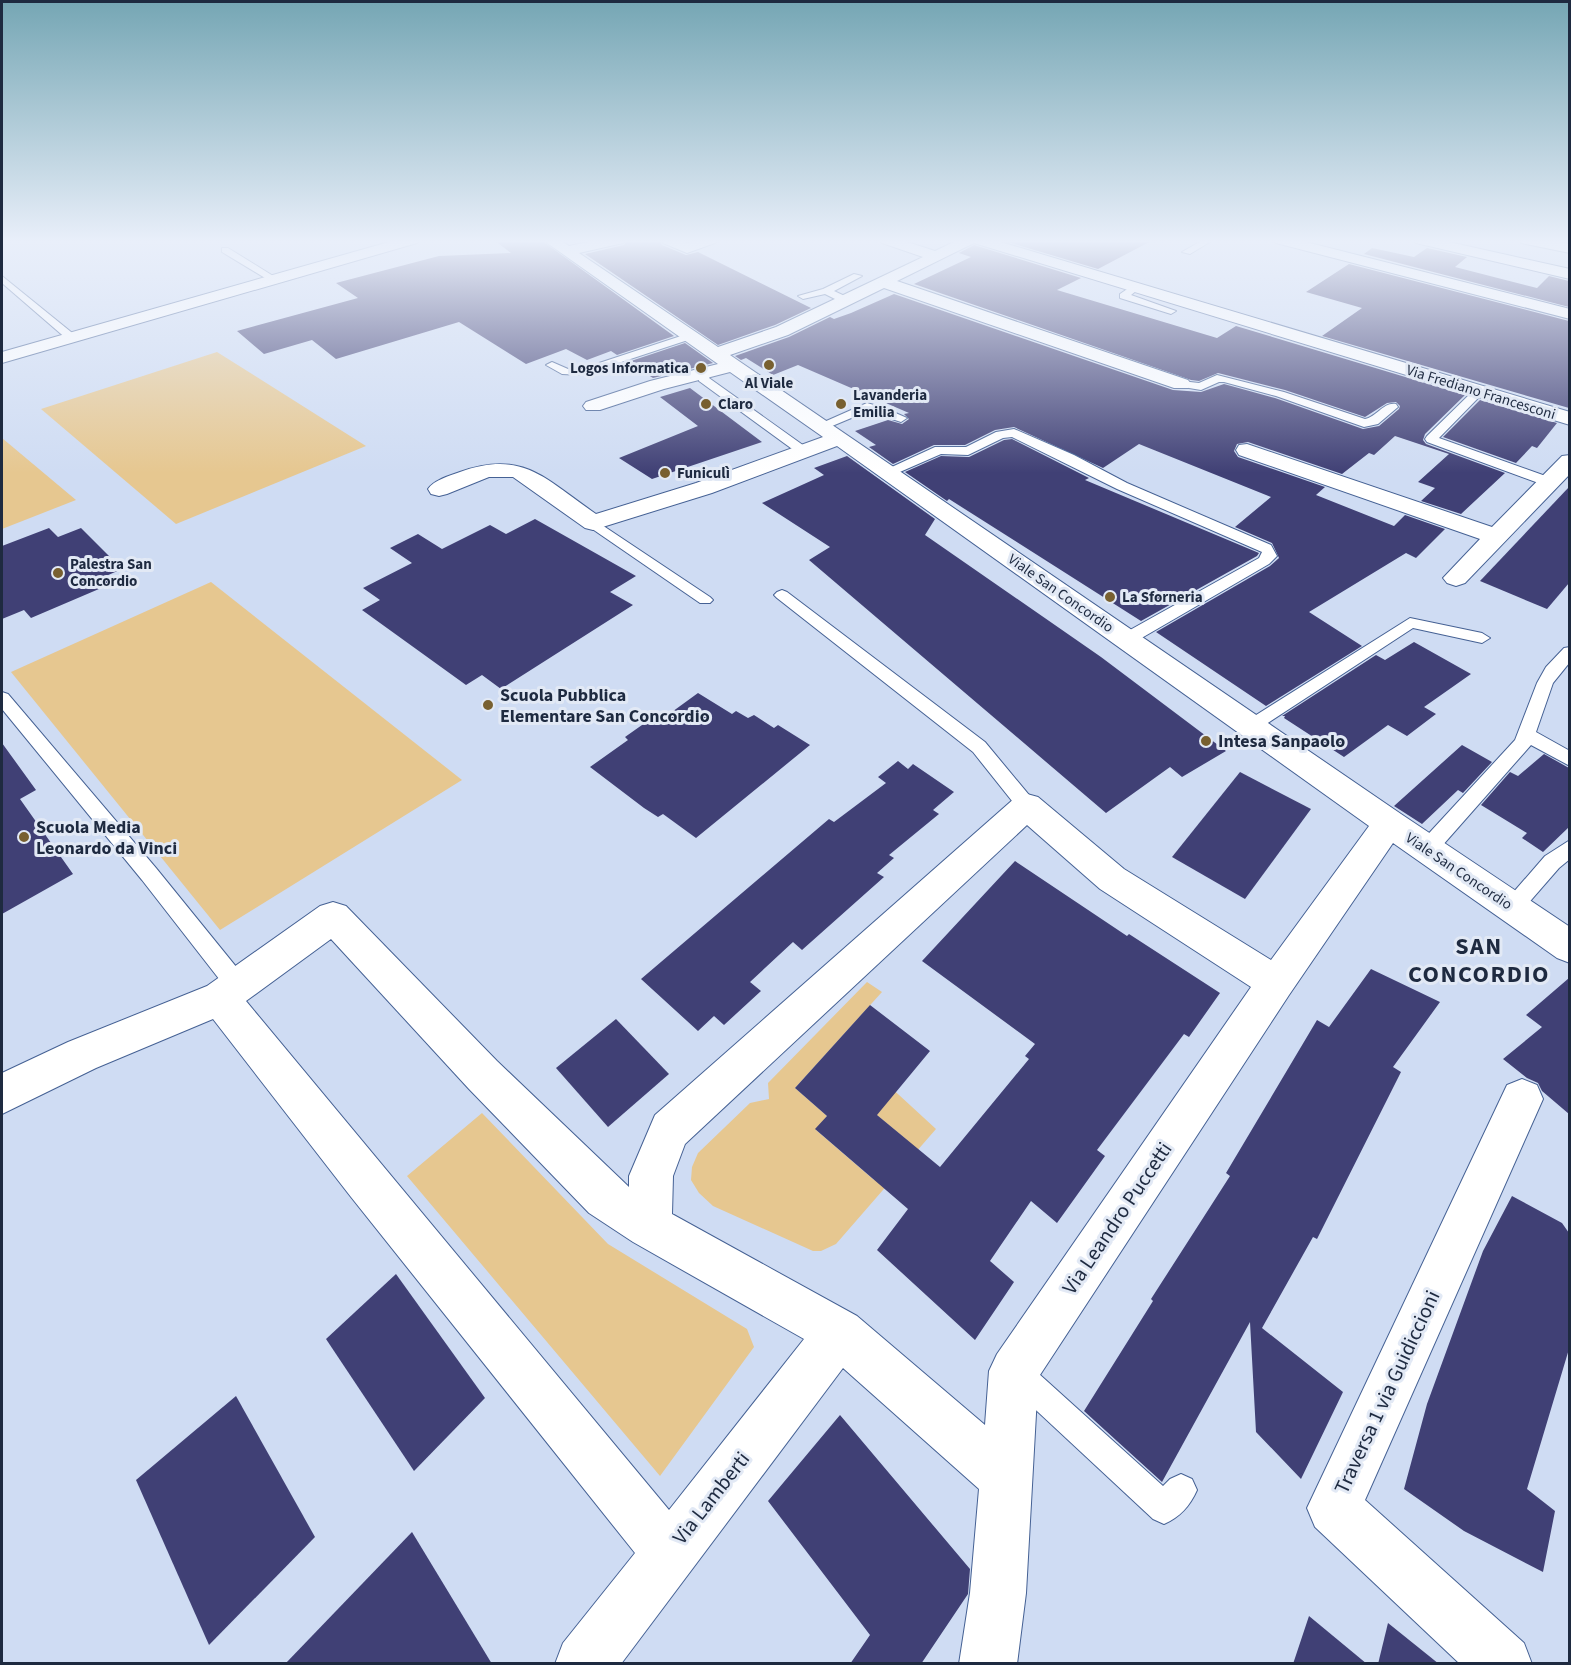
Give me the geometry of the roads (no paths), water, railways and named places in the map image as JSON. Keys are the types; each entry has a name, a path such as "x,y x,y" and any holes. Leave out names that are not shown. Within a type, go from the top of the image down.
{"street":[{"path":"2,358 141,318"},
{"name":"Viale San Concordio","path":"664,318 690,336 717,365 830,432 1569,947"},
{"path":"593,406 717,365 809,318"},
{"path":"987,318 1181,384"},
{"name":"Via Frediano Francesconi","path":"1237,318 1569,419"},
{"path":"439,489 487,471 506,468 520,472 594,523 704,488 803,451 830,432"},
{"path":"1247,450 1494,536"},
{"path":"1456,578 1494,536 1569,461"},
{"path":"649,1226 651,1176 670,1130 1026,806 1112,879 1276,984"},
{"name":"Via Leandro Puccetti","path":"988,1664 998,1593 1014,1371 1276,984 1389,823"},
{"path":"2,1094 82,1055 229,992 333,917 483,1075 604,1197 649,1226 840,1333 1005,1477"},
{"path":"229,992 366,1182 669,1552"},
{"name":"Traversa 1 via Guidiccioni","path":"1503,1664 1334,1508 1522,1099"},
{"name":"Via Lamberti","path":"584,1664 840,1333"}],"lane":[{"path":"48,318 72,338"},
{"path":"552,365 566,372 582,372 690,336"},
{"path":"717,365 703,379 803,451"},
{"path":"1181,384 1202,387 1217,378 1280,394 1364,423 1374,421 1392,406"},
{"path":"1479,391 1431,439 1549,482"},
{"path":"830,432 867,407 901,418"},
{"path":"888,472 939,450 968,451 1000,435 1014,434 1060,454 1122,486 1266,548 1269,552 1270,556 1264,561 1127,639"},
{"path":"594,523 705,600"},
{"path":"782,595 979,747 1026,806"},
{"path":"1251,726 1410,623 1429,625 1457,634 1482,638"},
{"path":"1426,849 1515,754 1527,735 1545,683 1552,671 1569,652"},
{"path":"2,698 149,874 229,992"},
{"path":"1527,735 1569,760"},
{"path":"1512,908 1552,862 1569,848"},
{"path":"1014,1371 1164,1508 1181,1490"}],"place":[{"name":"Al Viale","path":"769,365"},
{"name":"Logos Informatica","path":"701,368"},
{"name":"Claro","path":"706,404"},
{"name":"Lavanderia Emilia","path":"841,404"},
{"name":"Funiculì","path":"665,473"},
{"name":"Palestra San Concordio","path":"58,573"},
{"name":"La Sforneria","path":"1110,597"},
{"name":"Scuola Pubblica Elementare San Concordio","path":"488,705"},
{"name":"Intesa Sanpaolo","path":"1206,741"},
{"name":"Scuola Media Leonardo da Vinci","path":"24,837"}],"district":[{"name":"SAN CONCORDIO","path":"1479,960"}]}
